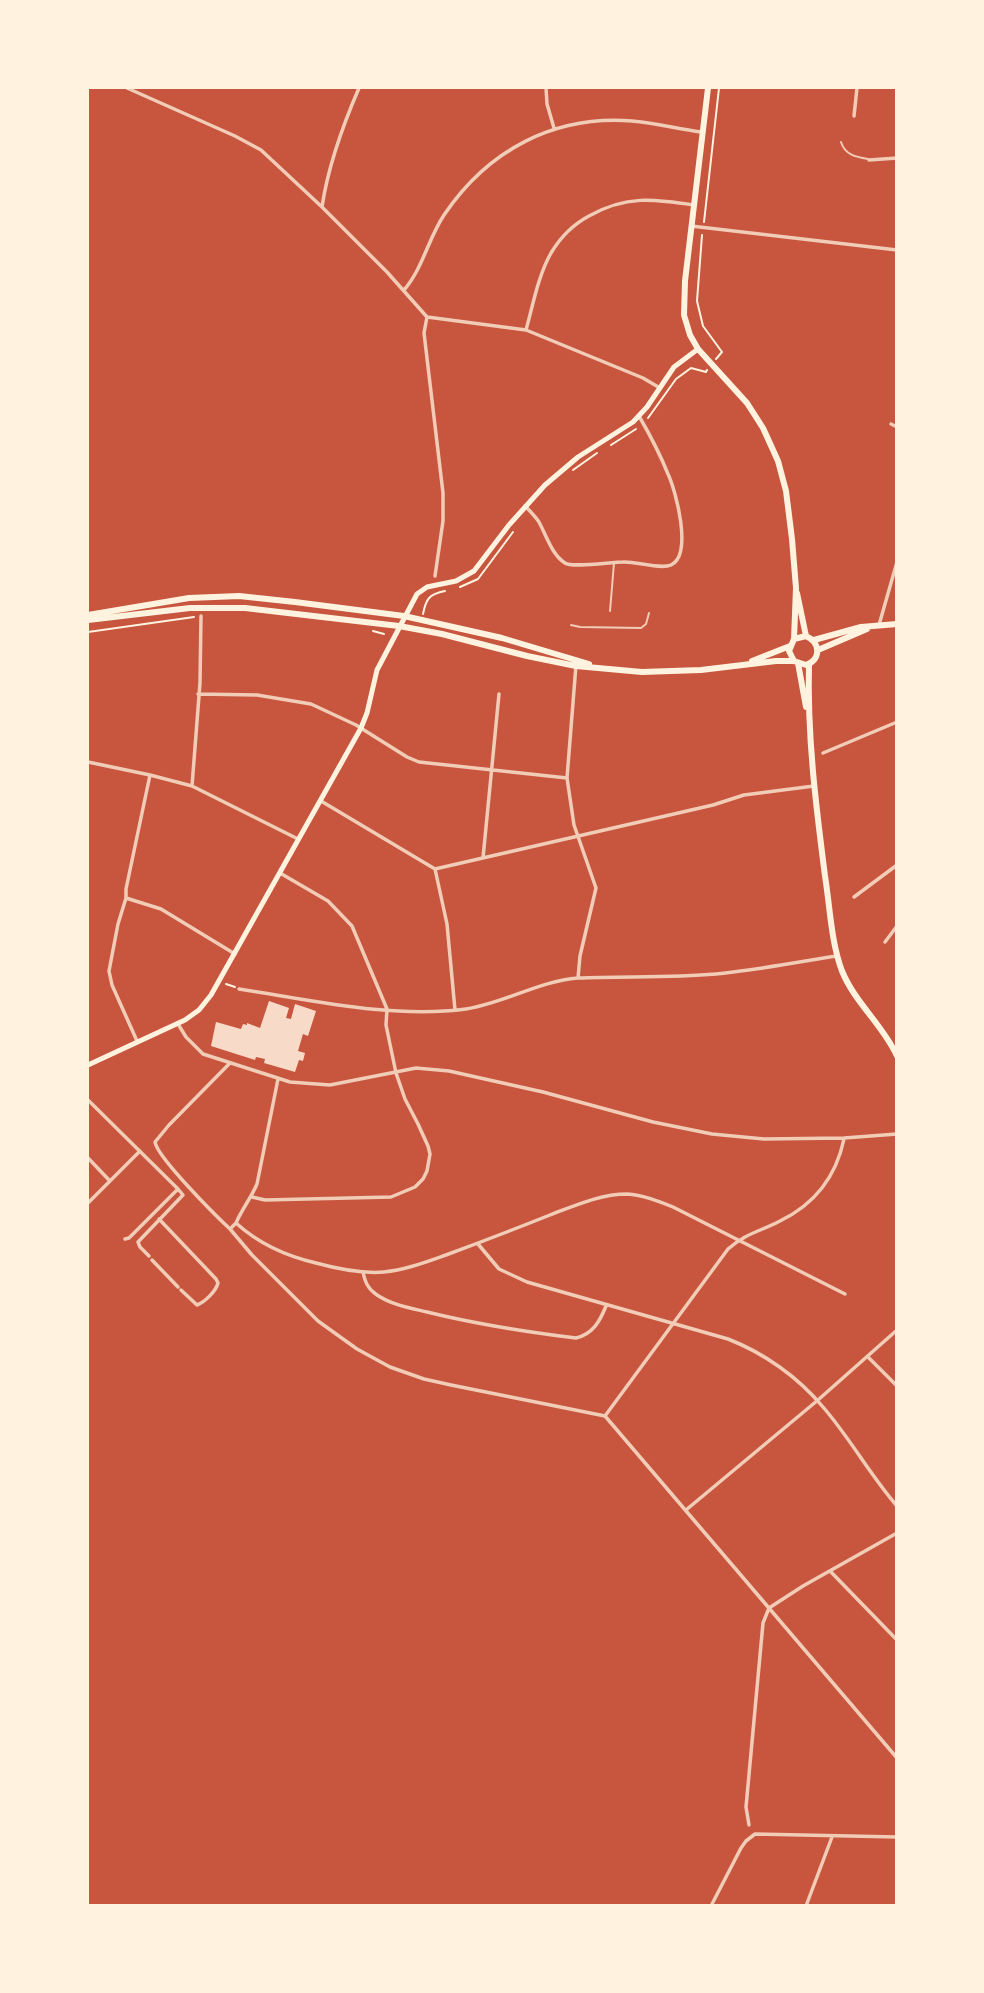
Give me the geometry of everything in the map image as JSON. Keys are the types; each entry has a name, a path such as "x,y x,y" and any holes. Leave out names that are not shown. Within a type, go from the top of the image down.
{"main road":[{"path":"709,88 691,226 684,307 690,335 698,349 747,403 774,450 786,491 796,588 806,636"},
{"path":"88,1065 178,1024 204,1005 361,728 377,670 404,615 420,590 456,581 474,571 525,506 568,464 639,416 674,367 698,349"},
{"path":"796,588 794,639 790,646 790,655 796,662 809,719"},
{"path":"88,614 168,600 229,596 295,601 404,615 502,638 576,663"},
{"path":"88,620 222,607 269,610 399,626 527,656 642,672 701,670 743,664 809,664 816,658 818,650 814,640 806,636 794,639"},
{"path":"814,640 861,627 897,624"},
{"path":"818,650 879,625"},
{"path":"743,664 790,646"},
{"path":"809,664 809,719 814,786 837,956 847,982 897,1056"}],"street":[{"path":"127,88 249,143 274,161 428,317 526,330 643,378 660,388"},
{"path":"322,207 342,131 359,88"},
{"path":"546,88 547,104 554,128"},
{"path":"854,116 858,88"},
{"path":"404,290 418,272 437,228 459,195 496,159 527,140 554,128 589,122 631,121 703,132"},
{"path":"869,159 897,158"},
{"path":"526,330 552,252 564,236 584,219 608,206 633,200 660,200 695,205"},
{"path":"691,226 897,250"},
{"path":"428,317 424,333 443,493 443,521 435,576"},
{"path":"525,506 538,520 556,555 567,565 631,561 667,567 676,562 682,552 682,538 670,477 639,416"},
{"path":"891,424 897,427"},
{"path":"879,625 889,582 897,562"},
{"path":"192,786 201,616"},
{"path":"576,663 567,778 578,836 596,888 580,956 578,978"},
{"path":"198,694 257,695 311,704 361,728 419,762 567,778"},
{"path":"483,858 499,694"},
{"path":"822,753 897,722"},
{"path":"88,762 192,786 299,840"},
{"path":"136,1041 109,971 150,775"},
{"path":"321,800 435,869 744,795 814,786"},
{"path":"855,897 897,865"},
{"path":"435,869 447,924 455,1010"},
{"path":"252,1197 265,1200 391,1197 415,1187 427,1171 430,1154 396,1073 386,1025 387,1009 352,926 328,901 280,873"},
{"path":"126,898 161,909 235,954"},
{"path":"884,942 897,926"},
{"path":"239,989 394,1012 424,1012 480,1006 554,981 718,974 837,956"},
{"path":"178,1024 186,1037 203,1054 278,1079 311,1085 330,1085 416,1068 449,1071 543,1092 653,1122 712,1133 764,1139 897,1134"},
{"path":"230,1063 155,1142 156,1148 173,1169 252,1255 318,1321 357,1349 390,1367 424,1379 605,1416 897,1758"},
{"path":"230,1229 252,1197 257,1184 278,1079"},
{"path":"88,1100 183,1195 159,1219 138,1242 194,1303 202,1303 217,1288 216,1279 159,1219"},
{"path":"605,1416 728,1249 739,1239 795,1213 813,1199 835,1168 844,1138"},
{"path":"88,1203 140,1151"},
{"path":"88,1158 110,1181"},
{"path":"125,1239 178,1189"},
{"path":"236,1223 260,1242 306,1261 363,1272 385,1272 478,1244 592,1200 626,1194 647,1197 673,1207 845,1294"},
{"path":"478,1244 489,1260 510,1276 606,1306 728,1339 777,1364 818,1400 897,1506"},
{"path":"363,1272 365,1281 374,1293 399,1305 520,1331 576,1338 585,1336 597,1325 606,1306"},
{"path":"686,1510 897,1330"},
{"path":"867,1357 897,1386"},
{"path":"749,1825 746,1807 763,1623 769,1608 897,1533"},
{"path":"831,1572 897,1640"},
{"path":"711,1906 741,1848 755,1834 897,1837"},
{"path":"806,1906 832,1837"}],"lane":[{"path":"841,142 845,151 869,159"},
{"path":"610,611 614,562"},
{"path":"571,625 640,628 646,624 649,612"}],"path":[{"path":"714,362 722,352 704,326 696,301 719,88"},
{"path":"610,445 643,424 681,374 691,368 706,372"},
{"path":"567,476 600,452"},
{"path":"455,588 478,579 514,530"},
{"path":"422,615 428,597 447,590"},
{"path":"88,632 201,616"},
{"path":"371,630 384,634"},
{"path":"226,984 239,989"}],"building":[{"path":"269,1001 289,1008 286,1018 291,1019 295,1004 316,1011 308,1036 303,1034 298,1051 305,1053 295,1072 264,1063 265,1059 256,1057 255,1060 211,1046 216,1022 241,1029 243,1024 247,1023 260,1028"}]}
